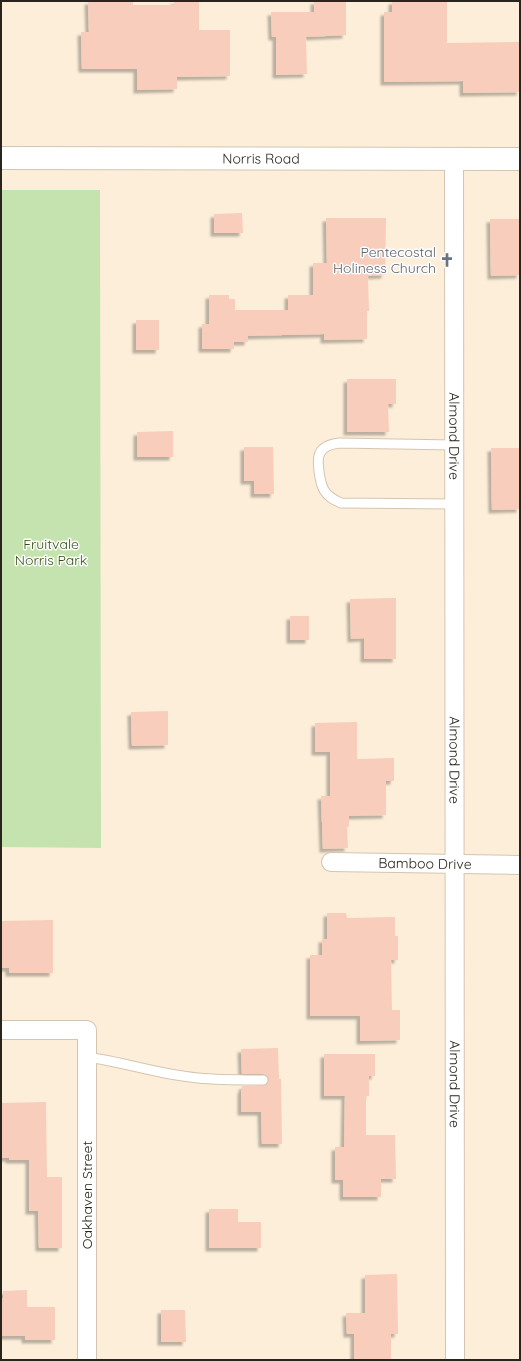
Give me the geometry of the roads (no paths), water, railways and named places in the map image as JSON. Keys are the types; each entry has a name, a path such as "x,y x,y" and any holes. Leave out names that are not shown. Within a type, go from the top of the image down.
{"street":[{"name":"Norris Road","path":"1,158 520,159"},
{"name":"Almond Drive","path":"454,159 455,1360"},
{"name":"Bamboo Drive","path":"331,862 520,865"},
{"name":"Oakhaven Street","path":"1,1030 86,1030 87,1360"}],"lane":[{"path":"454,445 338,443 327,445 320,453 318,462 319,474 324,490 332,499 341,503 454,504"},
{"path":"86,1057 153,1071 198,1078 263,1080"}],"place":[{"name":"Pentecostal Holiness Church","path":"447,260"}],"park label":[{"name":"Fruitvale Norris Park","path":"51,552"}]}
